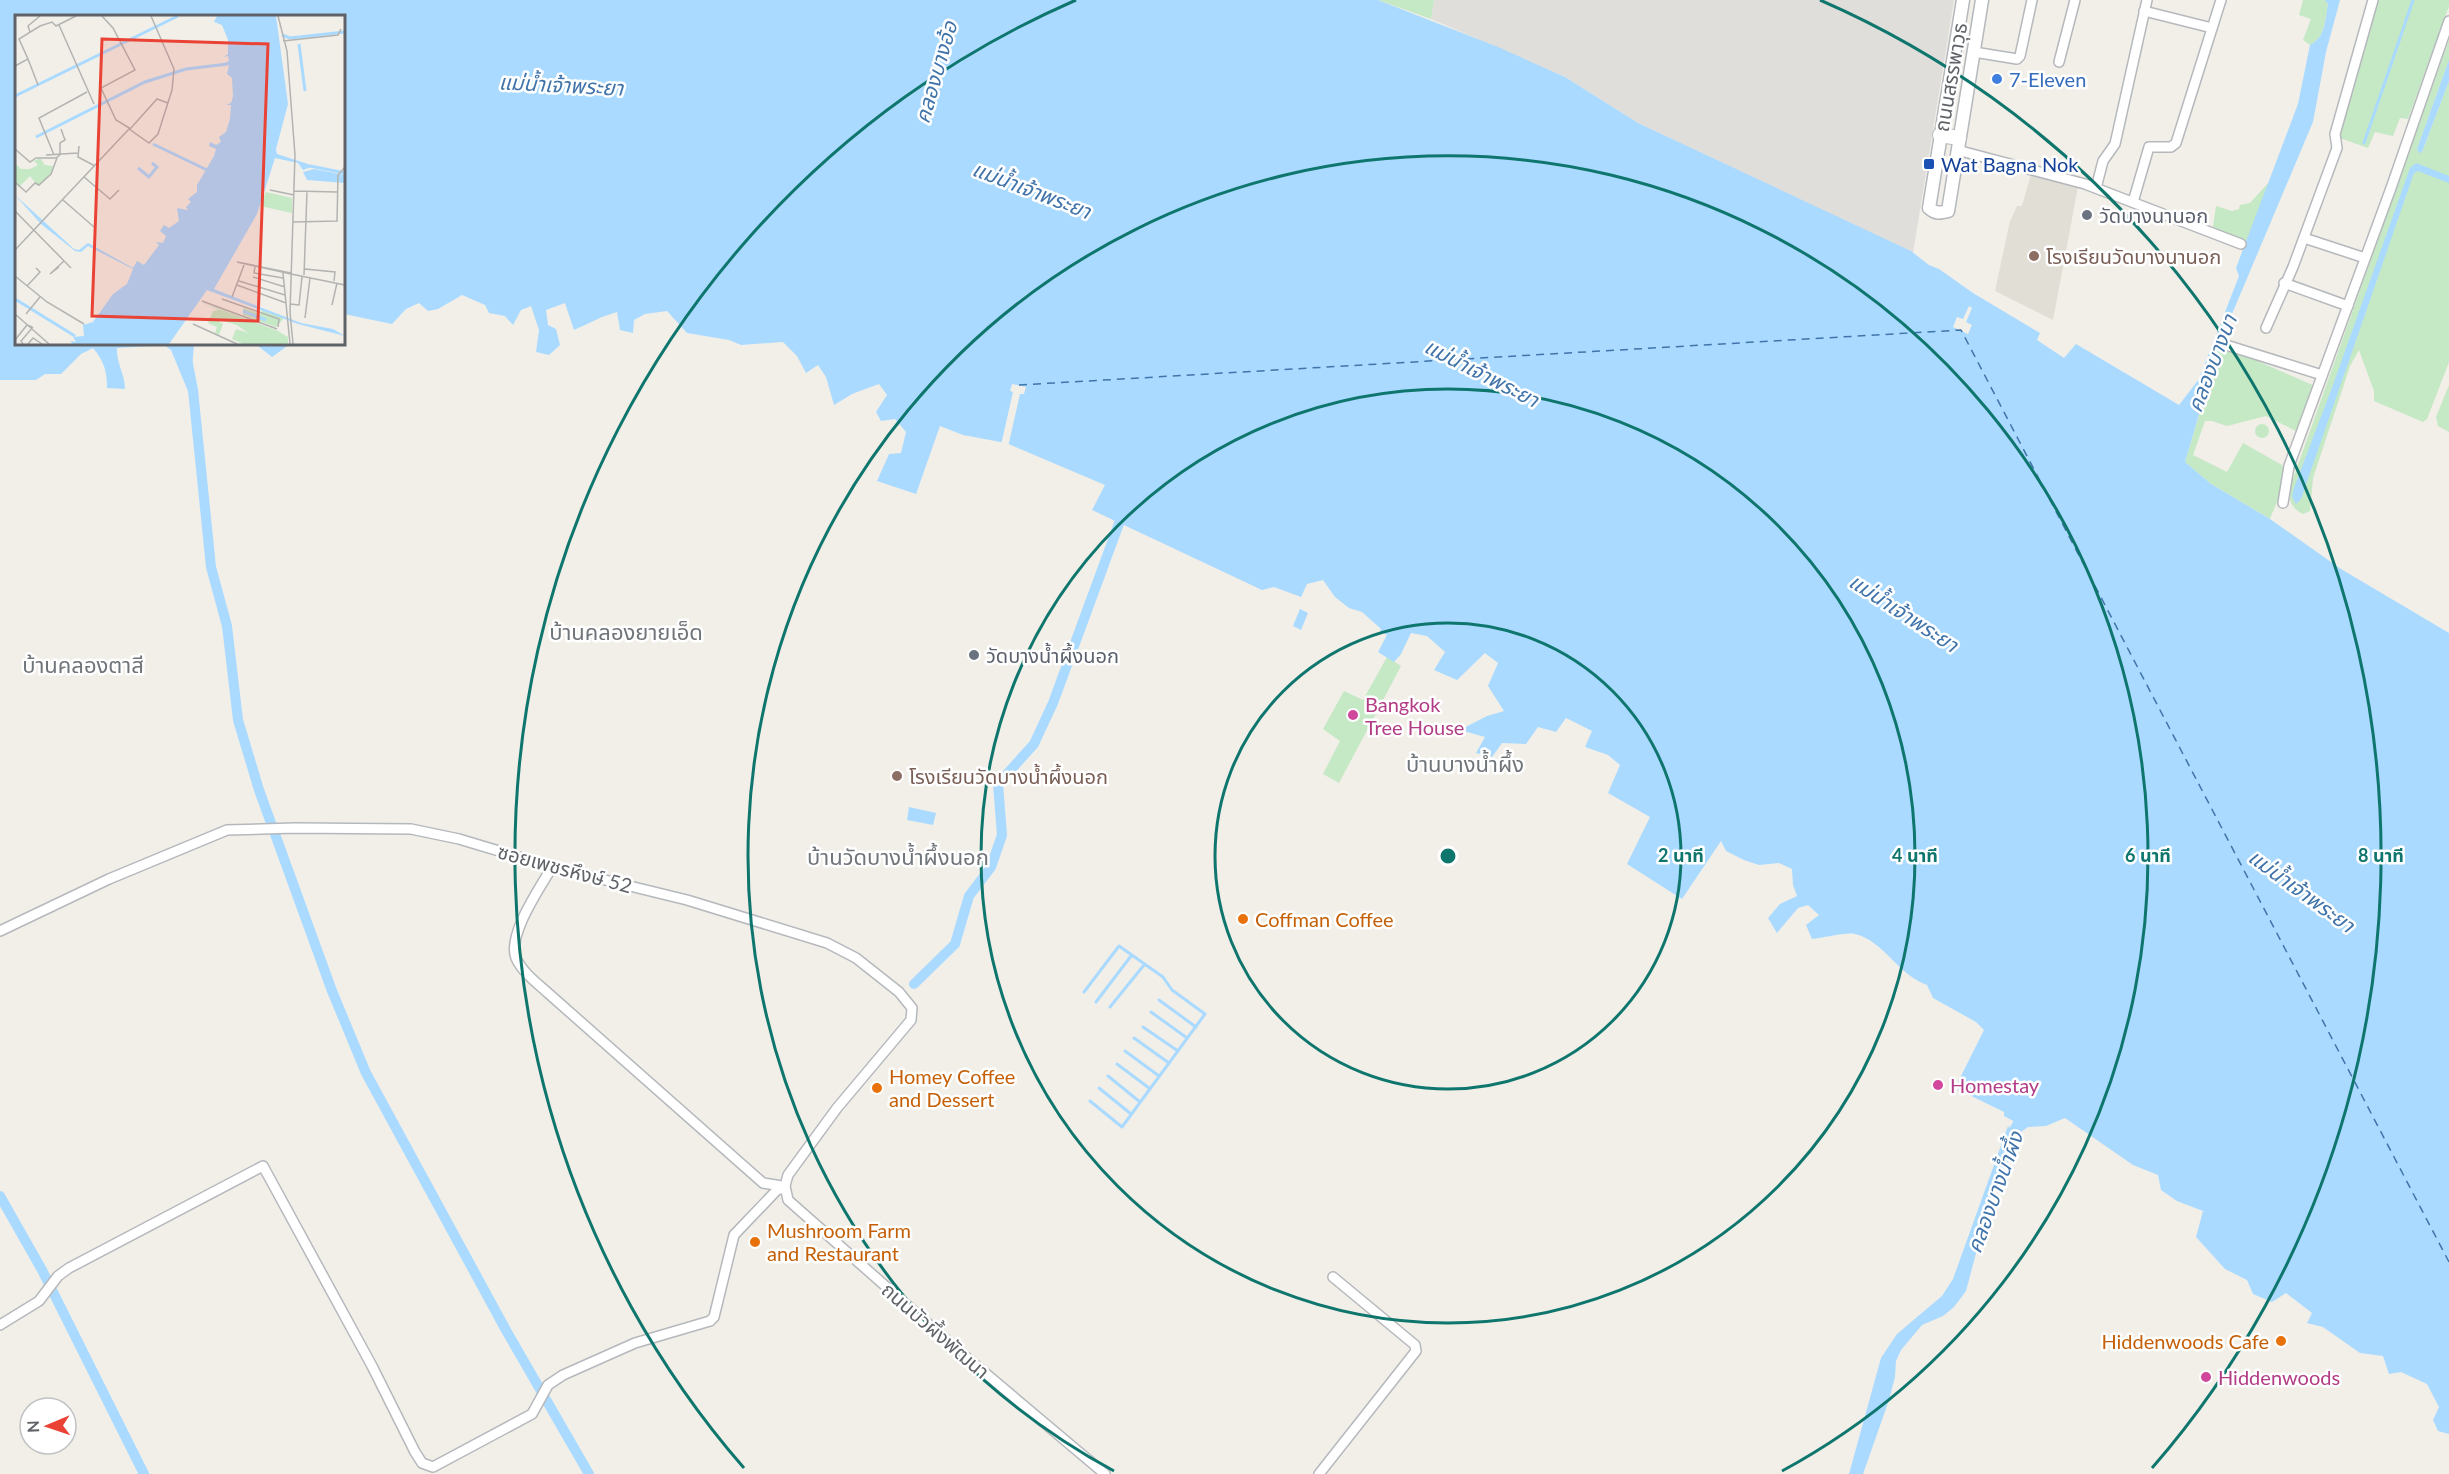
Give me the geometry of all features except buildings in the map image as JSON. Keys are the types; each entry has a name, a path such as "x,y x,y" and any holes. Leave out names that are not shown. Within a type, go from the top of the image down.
{"main road":[{"path":"1940,135 1958,144"}],"street":[{"name":"ถนนสรรพาวุธ","path":"1963,0 1929,208 1934,212 1948,211 1982,0"},
{"path":"1974,52 2017,59 2020,56 2032,0"},
{"path":"2059,62 2075,0"},
{"path":"2096,188 2103,161 2115,144 2147,0"},
{"path":"2133,202 2149,147 2171,147 2176,143 2221,0"},
{"path":"2266,328 2304,238 2337,148 2335,134 2373,0"},
{"path":"2144,11 2212,28"},
{"path":"2283,503 2289,466 2449,21"},
{"path":"1958,144 2096,188 2241,244"},
{"path":"2304,238 2365,258"},
{"path":"2284,283 2348,306"},
{"path":"2226,345 2322,375"},
{"name":"ซอยเพชรหึงษ์ 52","path":"0,931 109,879 227,830 250,828 411,829 459,838 552,867 687,900 827,943 856,958 899,992 912,1008 911,1020 837,1108 788,1175 785,1187"},
{"path":"552,867 520,925 515,944 515,956 520,966 763,1183 785,1187"},
{"path":"0,1325 32,1306 46,1294 58,1276 86,1258 263,1166 422,1463 434,1467 532,1414 548,1385 563,1375 635,1343 710,1321 714,1317 734,1235 777,1190 785,1187"},
{"name":"ถนนบัวผึ้งพัฒนา","path":"785,1187 788,1200 951,1344 1105,1474"},
{"path":"1319,1474 1416,1351 1415,1345 1333,1277"}],"shaded area":[{"path":"1434,0 1954,0 1913,253 1638,123 1565,77 1431,19"},
{"name":"โรงเรียนวัดบางนานอก","path":"2031,174 2078,187 2053,320 1995,291 2010,221 2017,206 2022,206"}],"green space":[{"path":"1378,0 1434,0 1431,19"},
{"path":"2303,0 2325,0 2328,4 2322,33 2310,45 2303,40 2311,19 2299,15"},
{"path":"2377,0 2449,0 2449,6 2408,119 2400,118 2393,136 2375,132 2368,148 2337,137"},
{"path":"2449,40 2449,60 2417,149 2422,152 2449,81 2449,362 2427,419 2423,422 2374,401 2374,391 2359,350 2350,366 2313,478 2310,511 2303,514 2292,504 2289,490"},
{"path":"2270,181 2248,241 2213,227 2216,206 2232,211 2239,209 2240,205 2250,203"},
{"path":"2220,345 2315,386 2296,431 2266,416 2227,426 2205,421 2193,455 2227,472 2243,443 2282,465 2283,485 2270,519 2211,484 2185,462"},
{"path":"2449,385 2449,432 2438,426 2436,417"},
{"path":"2262,424 2267,426 2269,431 2267,436 2262,438 2257,436 2255,431 2257,426"},
{"name":"Bangkok Tree House","path":"1387,657 1401,666 1339,783 1323,774 1340,741 1323,729 1344,691 1363,700"}],"water":[{"path":"0,0 1378,0 1498,47 1565,77 1638,123 1911,251 1973,293 2040,333 2037,340 2064,358 2076,344 2179,405 2199,379 2239,276 2236,268 2298,104 2310,45 2315,42 2324,28 2328,4 2325,0 2340,0 2326,52 2313,122 2221,340 2185,462 2211,484 2270,519 2341,569 2449,633 2449,1434 2438,1431 2433,1420 2439,1407 2427,1384 2401,1372 2389,1374 2383,1356 2360,1353 2323,1327 2307,1323 2312,1313 2286,1293 2272,1302 2253,1294 2247,1280 2225,1269 2196,1237 2203,1211 2177,1201 2161,1190 2158,1175 2133,1165 2065,1118 2046,1126 2028,1127 2021,1132 2015,1122 2004,1116 2004,1112 1955,1088 1984,1030 1976,1022 1933,998 1927,985 1916,980 1883,950 1865,938 1855,934 1840,934 1812,939 1806,925 1819,915 1808,905 1798,908 1777,933 1768,918 1780,904 1797,896 1793,885 1792,869 1779,863 1759,865 1744,860 1726,851 1721,841 1682,899 1627,864 1650,817 1608,793 1620,765 1608,755 1585,747 1592,731 1566,718 1556,732 1538,727 1526,744 1502,743 1492,757 1476,753 1485,737 1460,730 1487,716 1504,711 1488,686 1498,663 1485,653 1457,680 1434,670 1445,652 1427,636 1411,633 1401,654 1394,662 1378,652 1387,635 1362,612 1349,608 1335,597 1323,580 1307,584 1301,597 1274,587 1262,590 1092,510 1105,485 1006,443 963,435 940,426 916,494 877,481 889,454 901,453 906,432 895,419 881,421 876,412 887,395 879,384 852,394 834,405 826,377 818,365 806,373 797,356 783,342 741,345 729,340 687,333 667,311 645,314 634,320 633,333 620,330 617,312 574,330 565,303 546,310 548,325 556,329 560,345 549,355 536,352 539,330 531,306 521,310 513,325 505,316 489,313 485,305 462,295 438,309 428,311 419,303 406,309 392,324 345,314 345,15 15,15 15,345 156,345 117,348 125,389 107,388 104,366 93,348 81,354 61,374 45,374 36,380 0,380"},
{"path":"2449,60 2449,81 2422,152 2419,153 2417,149"},
{"path":"2416,163 2449,176 2449,183 2418,171 2414,173 2301,499 2296,504 2292,496 2294,488 2410,168"},
{"path":"164,345 194,345 190,396 171,350"},
{"path":"254,345 289,345 272,357"},
{"path":"1300,609 1308,613 1301,630 1293,626"},
{"path":"909,807 936,813 933,825 907,820"},
{"path":"2008,1126 2016,1135 2003,1178 1991,1197 1966,1291 1954,1307 1943,1316 1922,1325 1901,1350 1896,1361 1895,1377 1889,1400 1863,1474 1849,1474 1881,1358 1897,1334 1942,1296 1953,1279"}],"pier":[{"path":"1969,306 1972,308 1966,322 1972,325 1968,334 1953,327 1957,317 1963,319"},
{"path":"1012,384 1026,387 1024,394 1020,394 1008,447 1001,445 1013,392 1010,391"}],"waterway":[{"path":"2364,143 2413,0"},
{"path":"184,345 193,390 211,567 227,626 238,720 259,790 332,991 366,1073 507,1332 589,1474"},
{"path":"914,984 955,944 969,896 991,867 1002,835 998,784 1034,744 1053,703 1124,510"},
{"path":"1084,992 1119,946 1163,977 1172,990 1205,1014 1122,1127 1090,1101"},
{"path":"1096,1002 1131,956"},
{"path":"1110,1007 1144,965"},
{"path":"1159,1000 1196,1027"},
{"path":"1151,1012 1187,1038"},
{"path":"1143,1027 1178,1051"},
{"path":"1134,1038 1169,1063"},
{"path":"1125,1051 1159,1076"},
{"path":"1117,1064 1149,1088"},
{"path":"1108,1076 1140,1102"},
{"path":"1099,1088 1131,1114"},
{"name":"คลองบางน้ำผึ้ง","path":"2006,1144 2024,1113"},
{"path":"0,1196 42,1270 144,1474"}],"ferry route":[{"path":"1019,385 1961,330 2449,1262"}],"place":[{"name":"7-Eleven","path":"1997,79"},
{"name":"Wat Bagna Nok","path":"1929,164"},
{"name":"วัดบางนานอก","path":"2087,215"},
{"name":"โรงเรียนวัดบางนานอก","path":"2034,256"},
{"name":"วัดบางน้ำผึ้งนอก","path":"974,655"},
{"name":"Bangkok Tree House","path":"1353,715"},
{"name":"โรงเรียนวัดบางน้ำผึ้งนอก","path":"897,776"},
{"name":"Coffman Coffee","path":"1243,919"},
{"name":"Homestay","path":"1938,1085"},
{"name":"Homey Coffee and Dessert","path":"877,1088"},
{"name":"Mushroom Farm and Restaurant","path":"755,1242"},
{"name":"Hiddenwoods Cafe","path":"2281,1341"},
{"name":"Hiddenwoods","path":"2206,1377"}],"district":[{"name":"บ้านคลองยายเอ็ด","path":"626,631"},
{"name":"บ้านคลองตาสี","path":"83,664"},
{"name":"บ้านบางน้ำผึ้ง","path":"1465,763"},
{"name":"บ้านวัดบางน้ำผึ้งนอก","path":"898,856"}],"water label":[{"name":"คลองบางอ้อ","path":"935,72"},
{"name":"แม่น้ำเจ้าพระยา","path":"561,84"},
{"name":"แม่น้ำเจ้าพระยา","path":"1032,189"},
{"name":"คลองบางนา","path":"2211,363"},
{"name":"แม่น้ำเจ้าพระยา","path":"1482,372"},
{"name":"แม่น้ำเจ้าพระยา","path":"1904,612"},
{"name":"แม่น้ำเจ้าพระยา","path":"2302,890"}]}
